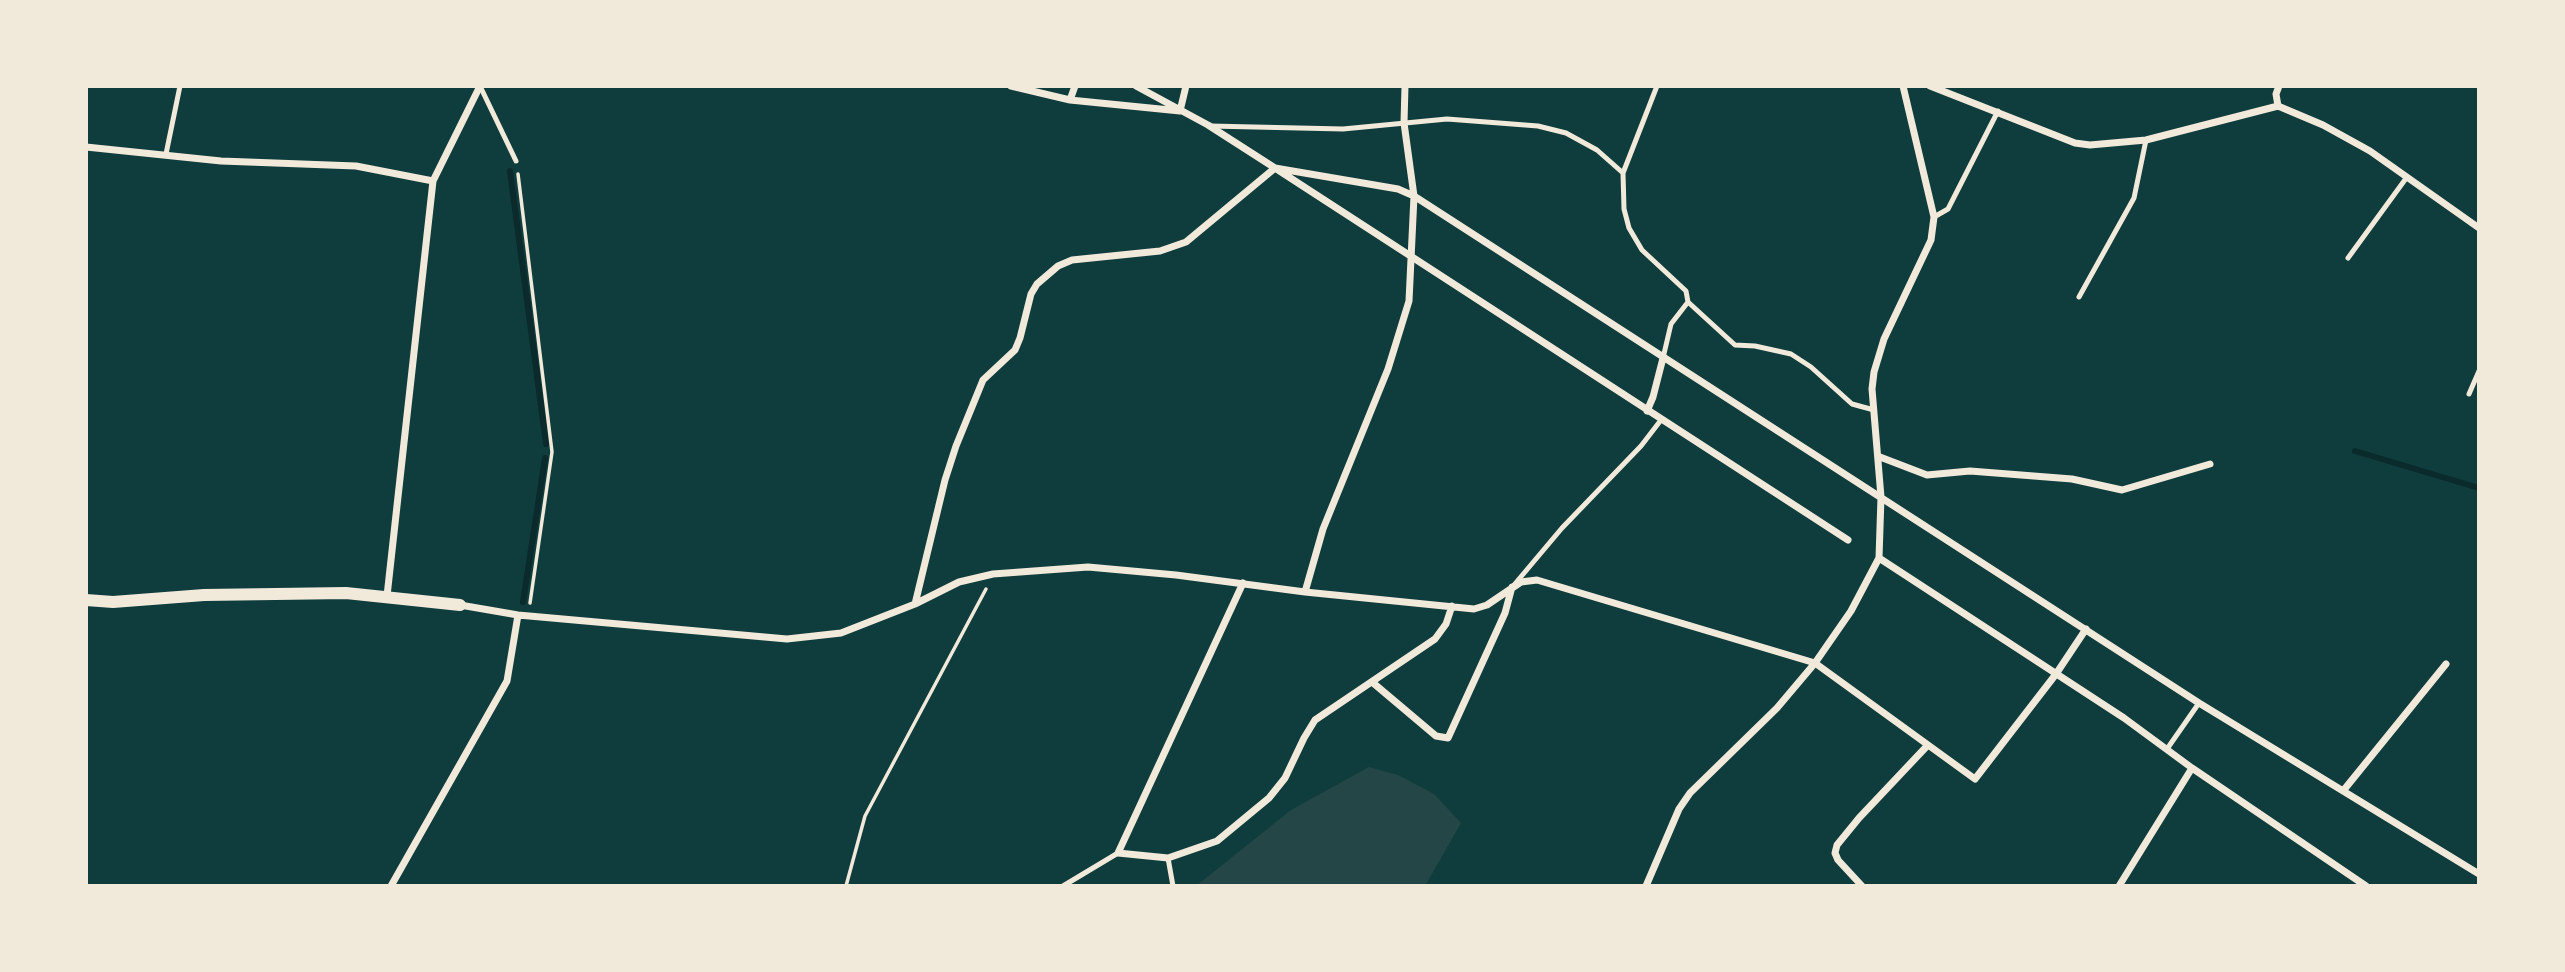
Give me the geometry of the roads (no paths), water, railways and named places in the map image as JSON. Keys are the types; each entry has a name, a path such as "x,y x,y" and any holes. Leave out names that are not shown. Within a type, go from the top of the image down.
{"street":[{"path":"387,596 433,181 480,86"},
{"path":"1011,86 1070,100 1180,111"},
{"path":"1070,100 1075,86"},
{"path":"1136,86 1208,125 1848,540"},
{"path":"1180,111 1186,86"},
{"path":"1306,592 1322,529 1392,358 1409,302 1415,196 1404,123 1405,86"},
{"path":"1646,886 1679,808 1690,793 1777,708 1815,663 1851,611 1879,558 1880,457 1872,389 1878,353 1927,248 1934,217 1903,86"},
{"path":"1930,86 1998,110 2075,143 2090,145 2147,140 2278,106 2323,125 2370,150 2479,228"},
{"path":"2278,106 2276,94 2279,86"},
{"path":"86,147 221,161 356,166 433,181"},
{"path":"915,604 945,480 965,424 983,380 1015,350 1031,294 1037,284 1058,266 1072,260 1160,251 1186,242 1275,168 1398,189 1415,196 2199,703 2479,874"},
{"path":"1647,411 1662,358"},
{"path":"1880,457 1927,475 1970,471 2071,479 2122,490 2210,464"},
{"path":"1879,558 2056,674 2366,886"},
{"path":"86,600 113,603 204,595 346,593 460,604 518,615 787,639 841,633 915,604 959,582 993,574 1087,567 1474,609 1487,605 1521,582 1537,580 1815,663 1975,779 2056,674 2086,629"},
{"path":"1243,583 1118,853 1168,858 1217,841 1269,798 1285,778 1315,720 1435,639 1446,624 1452,606"},
{"path":"1372,682 1436,736 1448,738 1505,613 1513,587"},
{"path":"391,886 507,681 518,615"},
{"path":"2343,792 2446,664"},
{"path":"1862,886 1838,860 1835,853 1837,845 1927,746"},
{"path":"2119,886 2192,768"}],"lane":[{"path":"166,154 180,86"},
{"path":"480,86 516,161"},
{"path":"1657,86 1623,173 1624,209 1629,228 1642,250 1686,291 1688,302 1734,345 1755,346 1791,354 1811,367 1852,404 1874,410"},
{"path":"1934,217 1948,209 1998,110"},
{"path":"1208,125 1343,130 1447,119 1506,122 1566,133 1597,150 1623,173"},
{"path":"2079,297 2134,198 2147,140"},
{"path":"2348,258 2407,177"},
{"path":"1662,358 1671,324 1688,302"},
{"path":"2469,394 2479,371"},
{"path":"1513,587 1562,528 1642,446 1661,420"},
{"path":"2167,749 2199,703"},
{"path":"1063,886 1118,853"},
{"path":"1168,858 1173,886"}],"waterway":[{"path":"510,171 546,444"},
{"path":"2355,451 2479,488"},
{"path":"523,602 545,458"}]}
